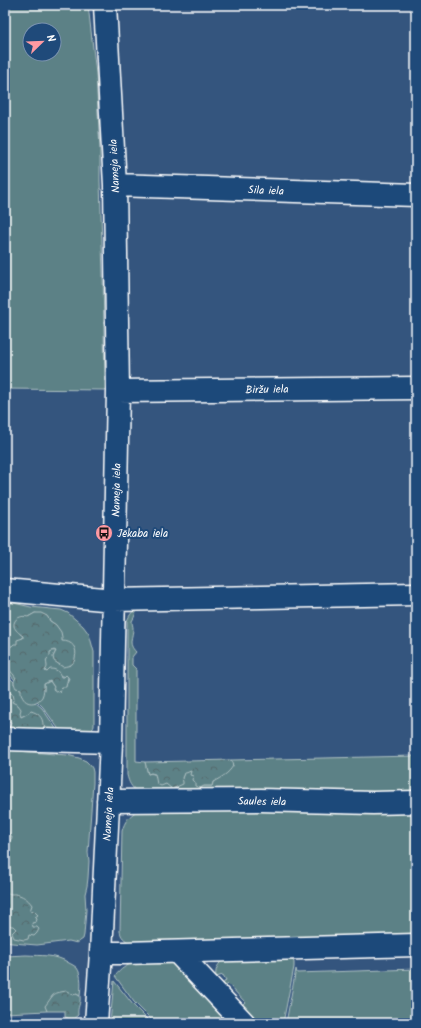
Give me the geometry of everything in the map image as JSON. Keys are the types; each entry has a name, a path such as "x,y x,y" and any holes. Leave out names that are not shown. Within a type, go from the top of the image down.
{"street":[{"name":"Nameja iela","path":"96,1023 101,953 111,742 118,391 115,185 105,5"},
{"name":"Sila iela","path":"115,185 416,195"},
{"name":"Biržu iela","path":"118,391 416,388"},
{"path":"5,590 114,600 416,594"},
{"path":"5,739 111,742"},
{"name":"Saules iela","path":"108,801 261,800 373,803 416,802"},
{"path":"101,953 416,944"},
{"path":"177,952 244,1023"}],"green space":[{"path":"5,5 88,5 96,74 100,150 105,390 5,389"},
{"path":"5,601 31,607 61,610 68,613 83,626 89,634 94,652 94,726 90,734 63,735 37,701 44,691 44,684 50,681 54,687 60,691 62,687 66,685 69,678 45,671 48,655 52,651 56,651 53,657 59,664 62,641 56,625 50,621 47,616 35,613 28,617 20,634 23,636 23,639 17,645 9,659 16,678 15,680 5,669"},
{"path":"139,608 132,621 133,628 131,640 133,649 136,652 132,657 132,665 136,669 136,761 145,762 148,774 158,776 172,789 178,786 182,780 184,772 192,771 193,776 200,788 204,786 212,786 213,782 233,766 231,760 416,756 416,797 137,791 130,784 127,775 127,621 129,616"},
{"path":"35,613 41,613 47,616 50,621 56,625 61,632 62,641 69,642 75,648 76,654 75,660 72,664 63,667 54,661 53,657 56,651 54,650 50,652 50,656 46,660 47,667 45,671 47,672 50,669 54,669 61,677 66,675 68,677 66,687 62,687 60,689 61,691 57,692 53,689 54,687 50,681 44,684 44,692 42,697 32,703 25,701 21,694 21,689 16,688 14,680 16,678 9,668 9,660 6,655 7,647 17,644 17,640 23,638 14,626 16,619 23,616 28,617"},
{"path":"5,673 33,702 42,708 61,736 49,735 27,714 21,717 9,692 5,688"},
{"path":"5,688 13,694 14,699 12,702 18,705 21,709 21,717 31,711 36,713 42,720 45,727 44,730 13,733 9,728 11,722 5,721"},
{"path":"5,750 67,755 86,761 92,768 93,783 88,852 88,878 85,894 86,910 84,935 83,939 77,943 69,941 37,945 5,942 5,843 8,843 9,833 5,828"},
{"path":"231,760 233,766 231,769 213,782 212,786 204,786 200,788 195,786 195,783 192,780 193,776 190,775 191,771 184,773 182,778 183,784 172,789 166,784 161,786 157,784 155,774 148,774 145,762"},
{"path":"416,809 416,938 131,943 121,935 122,831 127,820 137,811"},
{"path":"5,828 12,838 8,843 5,843"},
{"path":"5,893 22,896 32,905 30,911 34,911 38,915 35,917 37,919 36,922 32,923 33,927 37,927 39,929 34,936 29,935 28,939 24,940 14,938 12,933 16,929 8,924 5,925"},
{"path":"26,955 59,958 76,967 79,971 81,985 80,996 76,994 53,995 46,1006 47,1011 5,1013 5,956"},
{"path":"291,958 294,962 294,967 283,1023 257,1023 247,1017 239,1008 245,1002 228,984 222,989 222,985 226,980 223,975 216,977 217,968 222,961"},
{"path":"135,963 173,963 224,1015 221,1023 155,1023 134,1002 115,976 119,971"},
{"path":"296,969 297,973 416,969 416,1023 286,1023"},
{"path":"114,981 134,1006 151,1023 110,1023"},
{"path":"67,991 73,995 76,994 80,996 78,1015 72,1020 65,1017 65,1011 47,1011 45,1006 55,994"}],"place":[{"name":"Jēkaba iela","path":"104,533"}]}
